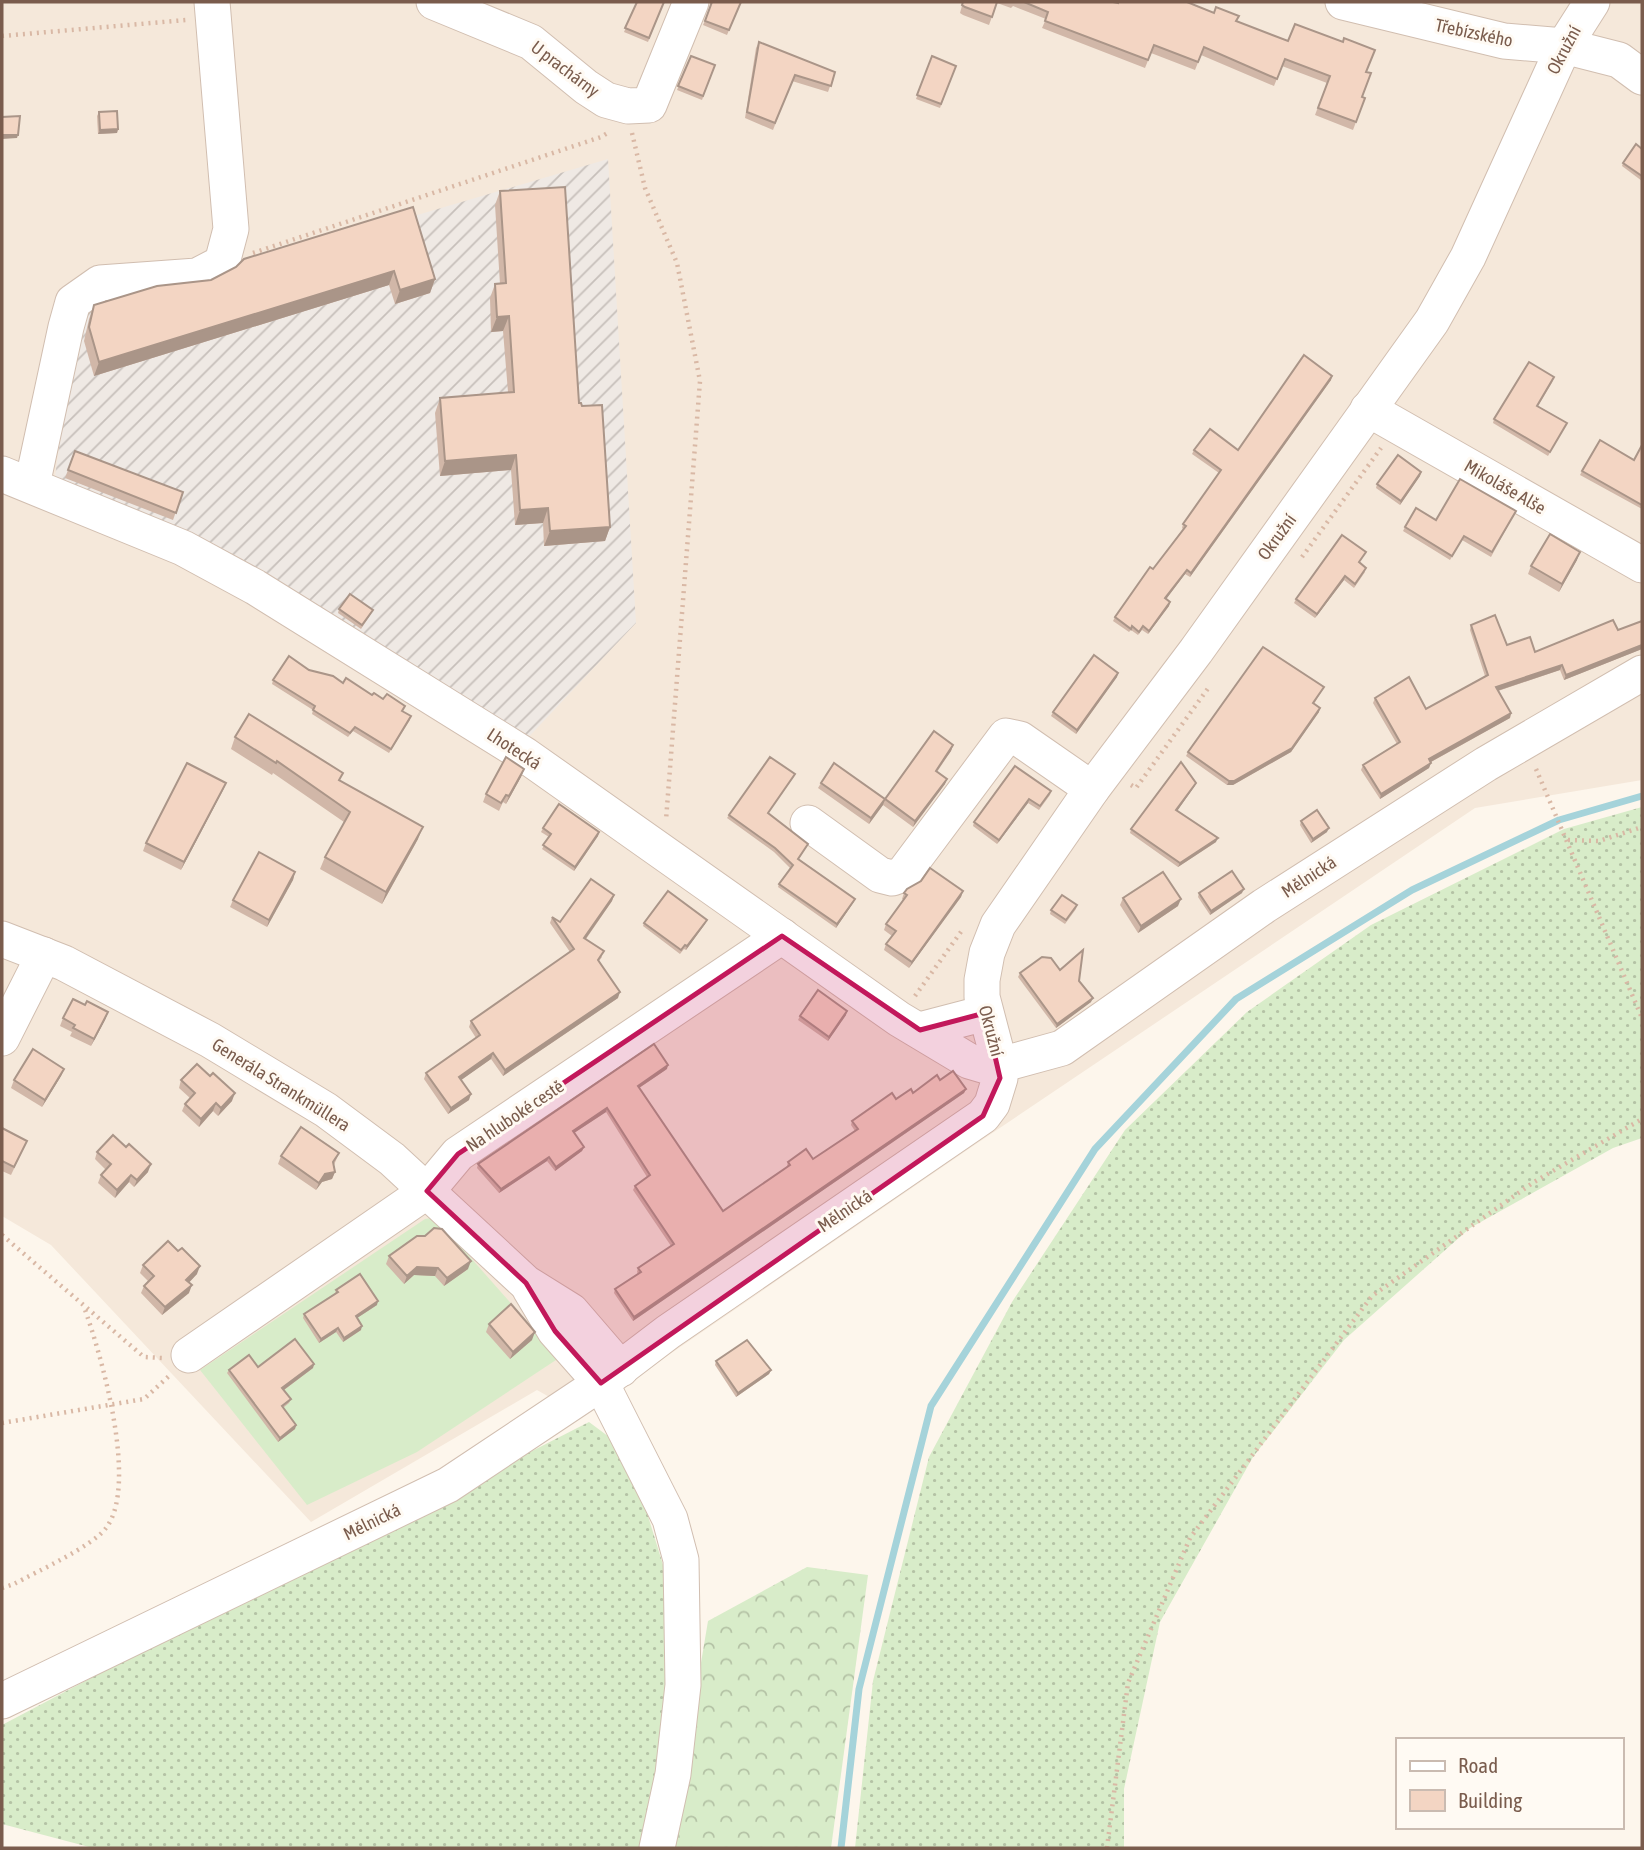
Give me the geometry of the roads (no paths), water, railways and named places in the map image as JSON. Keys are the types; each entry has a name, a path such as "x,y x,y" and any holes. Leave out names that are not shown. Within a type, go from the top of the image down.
{"street":[{"name":"U prachárny","path":"452,5 531,42 586,87 606,100 628,106 649,105 691,2"},
{"name":"Třebízského","path":"1343,2 1504,41 1564,46 1619,60 1642,77"},
{"name":"Okružní","path":"1000,1065 982,997 984,966 998,925 1093,789 1196,651 1432,321 1468,257 1564,46 1592,2"},
{"path":"17,479 73,302 100,284 197,276 222,263 231,229 213,10"},
{"name":"Mikoláše Alše","path":"1368,408 1642,565"},
{"name":"Lhotecká","path":"17,479 183,548 255,587 525,755 899,1019 969,1061 986,1066 1000,1065"},
{"name":"Mělnická","path":"2,1701 448,1485 611,1376 668,1332 983,1116 996,1093 1000,1065 1062,1048 1264,906 1524,742 1642,673"},
{"path":"808,823 880,875 891,878 903,874 1006,736 1020,738 1093,789"},
{"name":"Na hluboké cestě","path":"189,1355 427,1191 458,1154 782,936"},
{"name":"Generála Strankmüllera","path":"2,939 64,963 210,1040 326,1110 393,1159 526,1283 555,1331 611,1376 670,1519 681,1560 683,1685 673,1774 657,1848"},
{"path":"2,1038 44,955"},
{"path":"920,1030 985,1013"}],"waterway":[{"path":"841,1848 859,1689 931,1406 1095,1149 1236,999 1412,890 1559,820 1642,796"}]}
